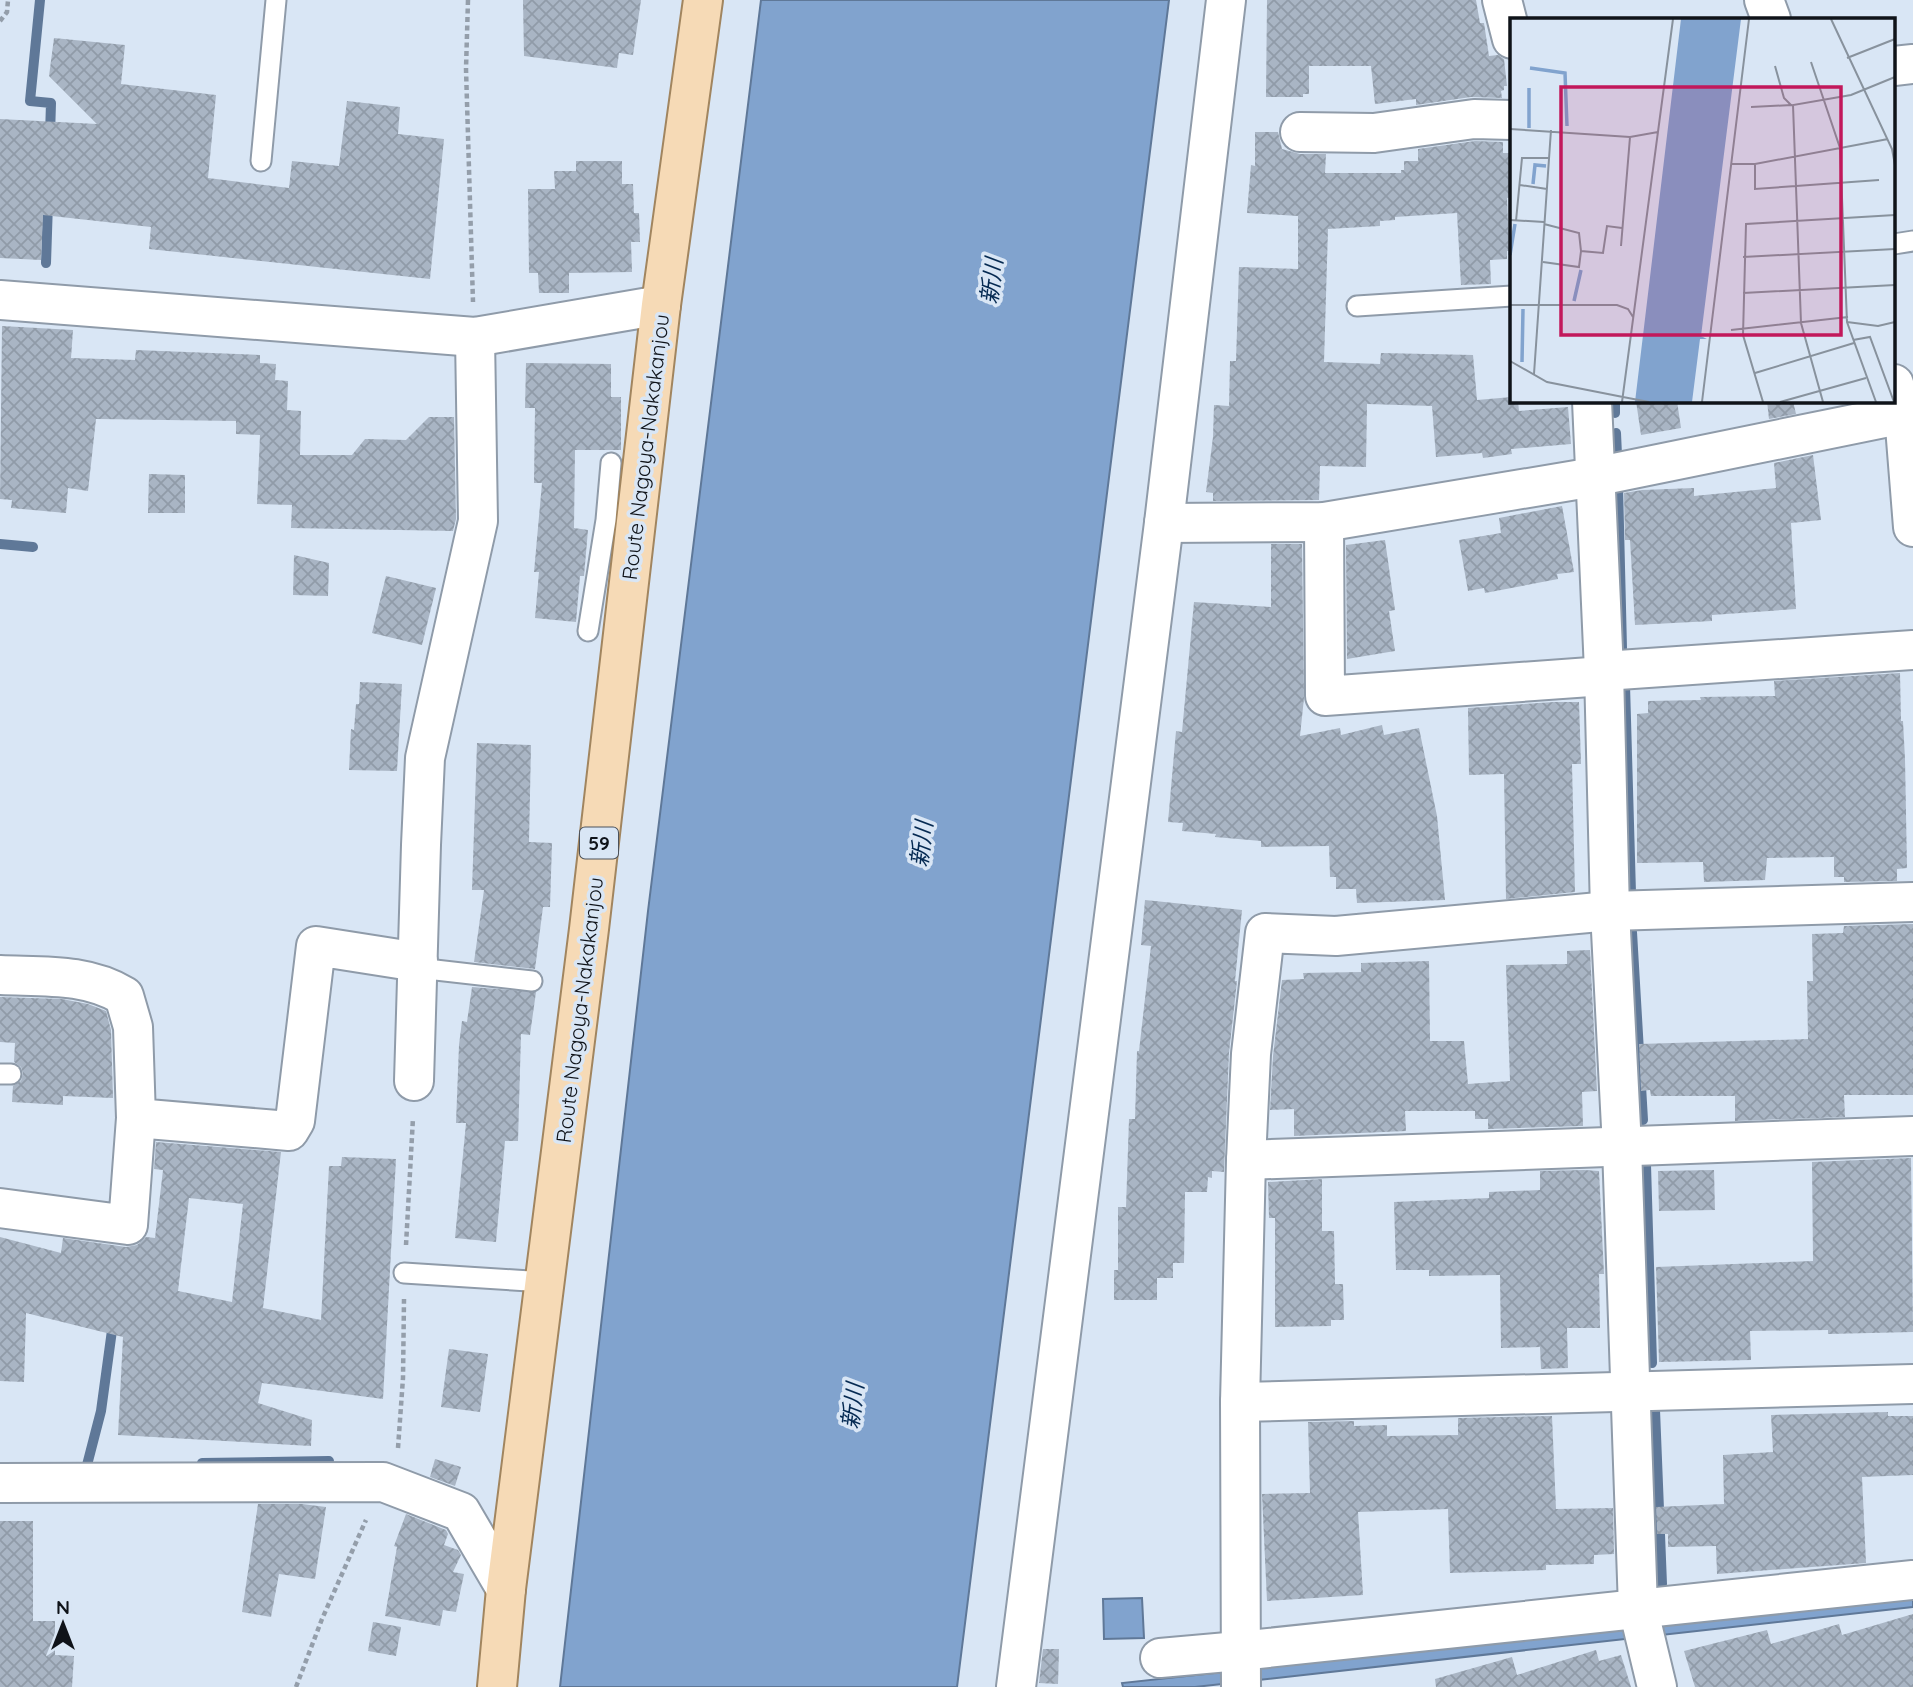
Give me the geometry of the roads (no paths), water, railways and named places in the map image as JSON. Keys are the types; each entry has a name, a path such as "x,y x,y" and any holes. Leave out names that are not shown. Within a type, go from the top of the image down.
{"main road":[{"name":"Route Nagoya-Nakakanjou","path":"497,1687 506,1590 545,1282 621,521 661,305 703,0"}],"street":[{"path":"1016,1687 1164,523 1226,0"},
{"path":"1502,0 1510,31"},
{"path":"1764,0 1771,18"},
{"path":"1300,132 1374,133 1474,119 1510,120"},
{"path":"0,300 475,337 661,305"},
{"path":"414,1081 425,758 478,521 475,337"},
{"path":"1592,402 1604,674 1610,911 1642,1626 1657,1687"},
{"path":"1164,523 1324,522 1594,477 1903,404 1913,527"},
{"path":"1324,522 1325,696 1913,650"},
{"path":"1240,1667 1240,1402 1246,1160 1251,1054 1265,933 1336,936 1610,911 1913,902"},
{"path":"136,1118 289,1131 295,1121 316,946 418,965"},
{"path":"0,975 79,978 107,986 124,996 133,1027 136,1118 128,1225 0,1208"},
{"path":"1246,1160 1913,1136"},
{"path":"1240,1402 1913,1384"},
{"path":"0,1483 383,1482 461,1512 506,1590"},
{"path":"1160,1658 1240,1667 1642,1626 1913,1580"}],"lane":[{"path":"261,161 276,0"},
{"path":"1357,306 1510,296"},
{"path":"587,631 621,521 611,463"},
{"path":"418,965 532,981"},
{"path":"404,1273 545,1282"}],"water":[{"name":"新川","path":"761,0 1169,0 957,1687 560,1687 648,911"},
{"path":"1913,1597 1913,1607 1195,1687 1123,1687 1122,1683"},
{"path":"1142,1598 1144,1638 1104,1639 1103,1599"}],"waterway":[{"path":"40,0 30,101 51,103 50,135"},
{"path":"46,263 48,203"},
{"path":"1615,402 1615,413"},
{"path":"1616,433 1617,455"},
{"path":"1618,486 1622,648"},
{"path":"0,544 33,547"},
{"path":"1625,685 1631,893"},
{"path":"1632,932 1643,1120"},
{"path":"1646,1165 1652,1363"},
{"path":"87,1465 101,1411 113,1323"},
{"path":"1655,1410 1662,1584"},
{"path":"202,1463 329,1461"}]}
